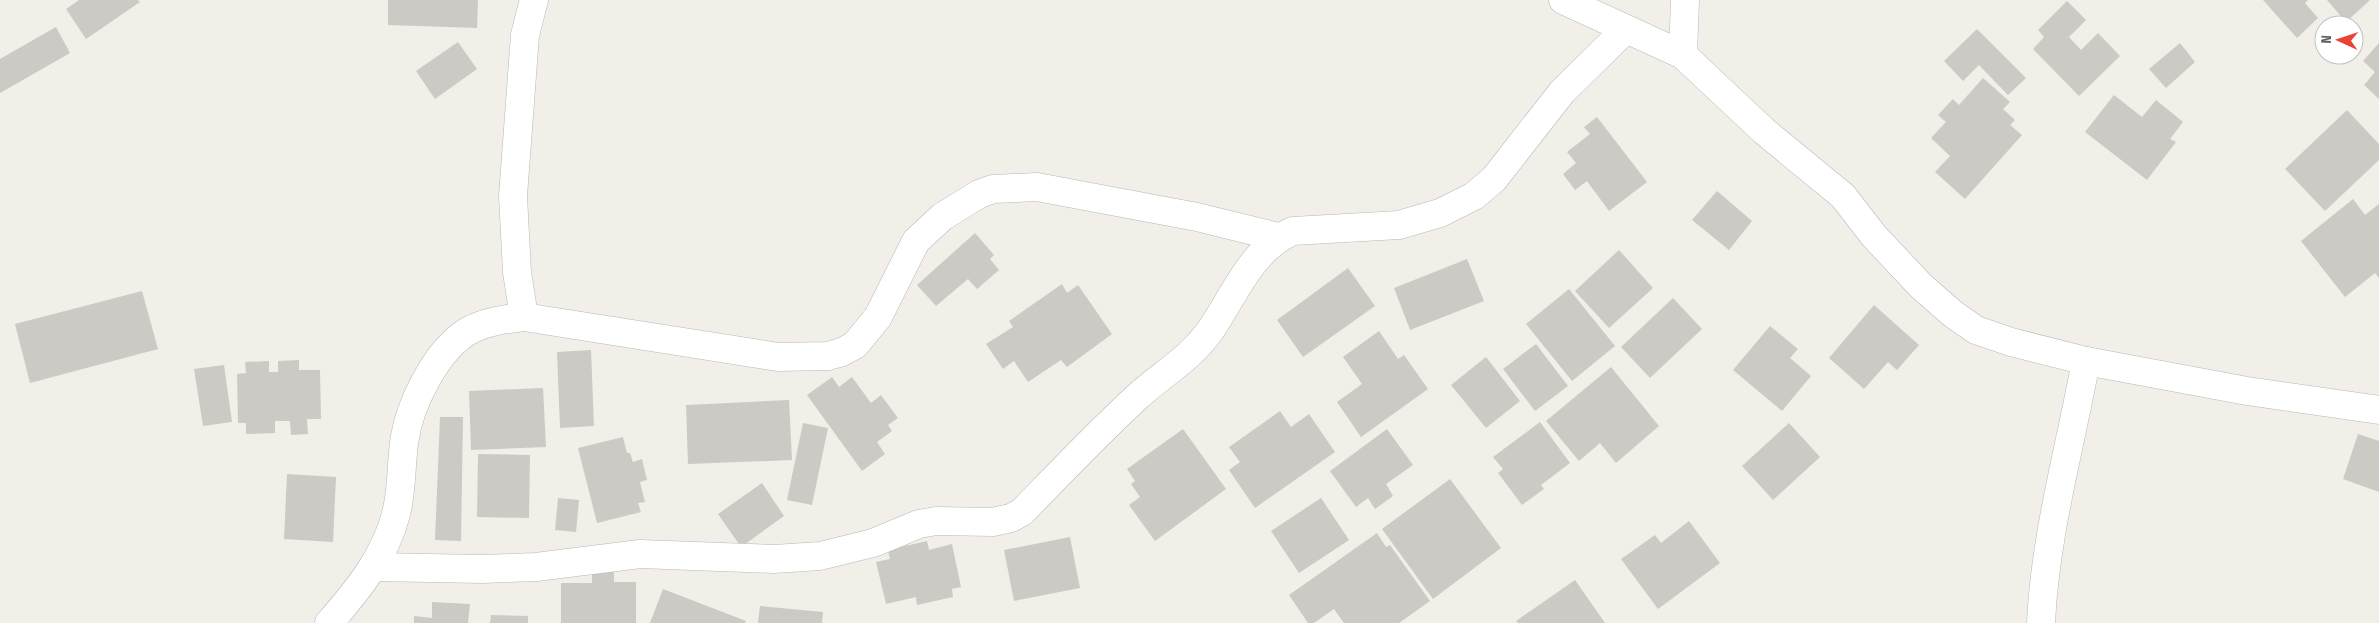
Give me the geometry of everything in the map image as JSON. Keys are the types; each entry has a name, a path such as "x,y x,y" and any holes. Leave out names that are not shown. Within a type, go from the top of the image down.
{"street":[{"path":"524,318 518,272 513,196 525,35 534,0"},
{"path":"1563,0 1624,30 1683,55 1764,131 1843,196 1874,236 1921,286 1953,314 1976,330 2011,342 2086,361 2247,391 2379,410"},
{"path":"1683,55 1685,0"},
{"path":"374,567 482,569 536,567 640,554 774,559 820,556 874,543 920,524 936,521 994,522 1012,518 1022,512 1090,441 1146,390 1185,360 1209,332 1258,258 1278,237 1293,231 1399,225 1440,213 1474,196 1494,179 1562,92 1624,30"},
{"path":"329,623 356,593 374,567 396,515 404,441 412,408 440,356 471,330 486,323 524,318 778,358 828,356 856,345 878,317 916,241 942,217 979,194 993,189 1037,187 1197,217 1278,237"},
{"path":"2041,623 2043,587 2057,503 2086,361"}],"building":[{"path":"79,0 138,0 140,2 86,39 66,9"},
{"path":"388,0 478,0 477,28 388,25"},
{"path":"2263,0 2308,0 2305,3 2315,15 2314,22 2297,38"},
{"path":"2327,0 2370,0 2354,15 2340,15"},
{"path":"2067,1 2086,20 2069,37 2081,50 2098,33 2120,56 2079,96 2033,49 2044,37 2038,30"},
{"path":"56,27 70,53 0,93 0,59"},
{"path":"1977,29 2026,78 2008,95 1979,65 1963,81 1944,61"},
{"path":"458,42 477,69 435,99 416,71"},
{"path":"2180,43 2195,62 2166,88 2149,69"},
{"path":"2379,43 2379,99 2364,85 2375,72 2364,60"},
{"path":"1983,78 2010,102 2003,109 2015,120 2010,125 2022,135 1965,199 1935,172 1950,156 1931,138 1946,122 1938,115 1953,99 1959,105"},
{"path":"2114,95 2142,117 2156,100 2183,122 2170,139 2176,142 2147,180 2085,132"},
{"path":"2347,110 2379,144 2379,160 2325,211 2285,169"},
{"path":"1597,117 1647,182 1609,211 1587,181 1575,190 1563,174 1576,163 1567,152 1590,134 1584,127"},
{"path":"1717,191 1752,221 1729,250 1692,220"},
{"path":"2353,199 2365,215 2379,204 2379,278 2375,273 2345,297 2301,241"},
{"path":"975,233 994,255 990,259 999,270 977,289 968,279 936,306 917,285"},
{"path":"1619,250 1653,288 1609,328 1575,291"},
{"path":"1467,259 1484,301 1410,330 1394,288"},
{"path":"1348,268 1375,306 1303,357 1277,320"},
{"path":"1062,284 1067,293 1078,285 1112,334 1067,367 1061,360 1028,382 1014,361 1003,369 986,344 1013,327 1009,321"},
{"path":"1569,289 1615,346 1572,381 1526,324"},
{"path":"142,291 158,349 30,383 15,324"},
{"path":"1673,298 1702,329 1650,378 1621,347"},
{"path":"1874,305 1919,345 1897,370 1888,362 1864,389 1829,358"},
{"path":"1770,326 1798,349 1790,358 1811,376 1782,411 1733,370"},
{"path":"1379,331 1398,359 1404,355 1428,389 1361,437 1337,402 1362,384 1343,357"},
{"path":"1536,344 1568,386 1535,411 1503,369"},
{"path":"591,350 594,426 560,428 557,352"},
{"path":"1486,357 1520,401 1486,428 1451,385"},
{"path":"299,360 299,370 320,370 321,419 307,419 308,434 291,435 290,421 275,421 275,433 246,434 246,423 238,423 237,374 246,373 245,362 269,361 269,372 278,372 278,361"},
{"path":"224,365 232,422 203,426 194,369"},
{"path":"1611,367 1659,426 1616,463 1600,443 1579,461 1546,421"},
{"path":"832,377 839,387 852,377 871,403 881,395 898,418 888,425 892,431 877,442 885,454 862,471 807,395"},
{"path":"543,388 546,447 471,450 469,391"},
{"path":"789,400 792,460 688,464 686,405"},
{"path":"1280,411 1291,427 1309,414 1335,452 1255,508 1229,470 1240,462 1229,447"},
{"path":"440,417 463,417 461,541 435,540"},
{"path":"1540,422 1570,463 1541,485 1544,489 1522,505 1498,473 1503,469 1493,457"},
{"path":"803,423 828,428 812,505 787,500"},
{"path":"1789,423 1820,457 1773,500 1742,466"},
{"path":"1183,429 1226,489 1155,541 1129,505 1140,497 1131,484 1135,481 1127,469"},
{"path":"1387,429 1413,465 1386,484 1393,496 1375,509 1368,498 1356,507 1330,471"},
{"path":"2358,434 2379,441 2379,492 2343,479"},
{"path":"623,437 627,453 630,453 633,462 642,459 647,480 640,482 645,502 638,503 641,512 597,523 578,448"},
{"path":"478,454 530,455 529,518 477,517"},
{"path":"287,474 336,477 333,542 284,539"},
{"path":"1450,479 1501,548 1433,599 1382,529"},
{"path":"762,483 784,516 741,547 718,514"},
{"path":"558,498 579,500 576,532 555,530"},
{"path":"1321,498 1349,540 1299,573 1271,531"},
{"path":"1689,521 1720,563 1658,609 1621,559 1655,535 1661,543"},
{"path":"1377,533 1386,547 1390,545 1430,601 1399,623 1344,623 1334,609 1314,623 1308,623 1289,595"},
{"path":"1070,537 1080,588 1014,601 1004,550"},
{"path":"927,541 929,550 952,544 961,587 952,589 953,597 917,605 916,597 886,604 876,562 890,559 888,550"},
{"path":"592,572 614,572 614,582 636,582 636,623 561,623 561,583 592,583"},
{"path":"1575,580 1605,623 1518,623 1516,621"},
{"path":"663,589 746,621 745,623 650,623"},
{"path":"432,602 470,604 468,623 414,623 414,616 432,618"},
{"path":"760,606 823,612 822,623 758,623"},
{"path":"491,615 528,616 528,623 490,623"}]}
